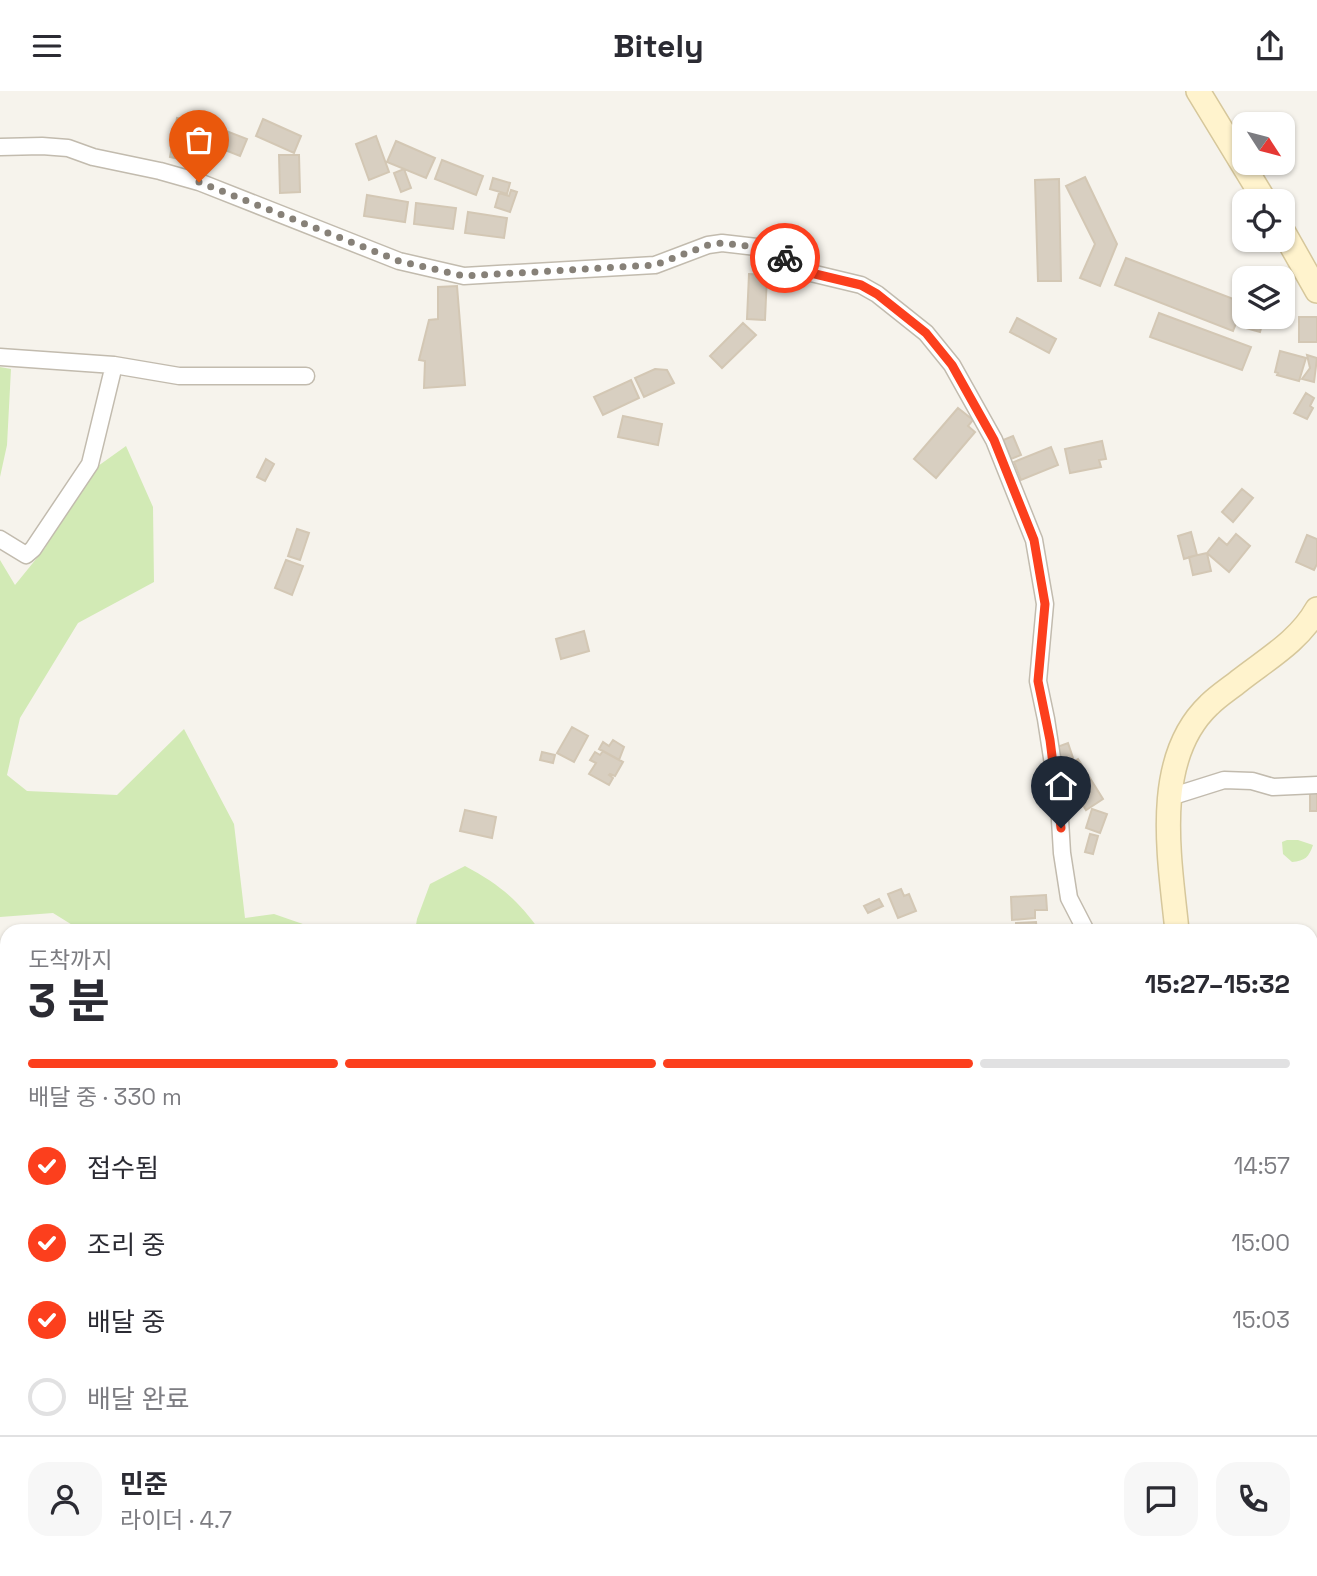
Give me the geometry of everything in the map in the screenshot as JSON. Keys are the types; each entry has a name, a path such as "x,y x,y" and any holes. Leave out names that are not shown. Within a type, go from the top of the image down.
{"main road":[{"path":"1198,91 1258,189"},
{"path":"1295,252 1317,291"},
{"path":"1176,924 1168,841 1170,797 1174,767 1190,730 1208,706 1294,640 1317,609"}],"street":[{"path":"0,146 68,148 93,157 160,171 223,191 297,223 312,225 399,261 464,276 655,265 708,245 722,243 765,248 811,273 861,285 877,294 926,333 952,365 994,440 1034,540 1045,604 1038,681 1059,803 1062,853 1069,898 1082,924"},
{"path":"0,357 114,365 179,376 306,376"},
{"path":"0,539 26,555 33,549 90,464 114,365"},
{"path":"1170,797 1224,780 1252,781 1273,787 1317,785"}],"green space":[{"path":"0,367 11,369 7,445 0,477"},
{"path":"126,446 153,507 154,582 78,623 20,718 7,775 27,791 117,795 184,729 234,824 245,918 274,914 303,924 71,924 53,913 0,917 0,560 15,585 45,548 91,471"},
{"path":"1287,840 1313,845 1306,858 1292,862 1283,854 1282,842"},
{"path":"465,866 507,894 535,924 416,924 430,884"}],"building":[{"path":"177,118 195,121 188,161 170,157"},
{"path":"263,119 301,136 294,153 256,136"},
{"path":"208,124 247,139 240,156 202,141"},
{"path":"376,136 389,172 369,180 356,144"},
{"path":"396,141 435,158 426,178 387,162"},
{"path":"279,155 299,155 300,192 280,193"},
{"path":"442,160 483,176 476,195 435,179"},
{"path":"404,169 411,188 401,192 394,173"},
{"path":"1085,177 1117,244 1100,286 1080,278 1095,244 1066,186"},
{"path":"493,178 510,183 507,194 490,189"},
{"path":"1059,179 1061,281 1038,281 1035,180"},
{"path":"511,190 517,192 510,212 495,207 499,193 509,196"},
{"path":"367,195 408,202 405,222 364,216"},
{"path":"416,203 456,208 453,229 414,224"},
{"path":"468,212 507,218 504,238 465,233"},
{"path":"1126,258 1232,298 1234,329 1233,331 1115,285"},
{"path":"749,274 767,275 765,320 747,319"},
{"path":"457,286 465,385 424,388 425,361 419,360 429,320 438,319 438,287"},
{"path":"1159,313 1251,347 1242,370 1150,337"},
{"path":"1299,317 1317,317 1317,342 1299,342"},
{"path":"1017,318 1056,339 1049,353 1010,332"},
{"path":"743,323 756,335 722,368 710,356"},
{"path":"1280,351 1306,358 1299,381 1277,375 1275,372"},
{"path":"1307,355 1317,358 1314,382 1302,379 1310,368"},
{"path":"655,369 667,370 674,383 644,397 635,378"},
{"path":"631,380 639,398 603,415 594,397"},
{"path":"1306,393 1314,398 1310,406 1313,408 1307,419 1294,413"},
{"path":"958,408 973,420 968,426 975,432 936,478 914,459"},
{"path":"623,416 662,424 658,445 618,437"},
{"path":"1013,436 1021,455 1011,459 1003,440"},
{"path":"1102,441 1106,459 1099,460 1101,467 1070,473 1065,449"},
{"path":"1051,447 1058,465 1021,480 1014,462"},
{"path":"266,459 274,464 265,481 257,477"},
{"path":"1242,489 1253,498 1233,522 1222,512"},
{"path":"297,529 309,533 300,560 288,556"},
{"path":"1191,532 1197,555 1184,559 1178,536"},
{"path":"1236,534 1250,546 1229,572 1207,553 1219,538 1227,545"},
{"path":"1307,535 1317,539 1317,564 1314,570 1296,562"},
{"path":"1207,553 1211,571 1193,575 1189,557"},
{"path":"286,560 303,566 292,595 275,588"},
{"path":"584,631 589,651 561,659 556,639"},
{"path":"572,727 588,736 574,762 557,753"},
{"path":"613,740 624,747 619,760 599,749 603,742 609,746"},
{"path":"1068,743 1073,758 1062,762 1057,747"},
{"path":"603,751 623,762 615,776 609,775 613,778 609,785 589,774 596,763 590,760 595,752 600,755"},
{"path":"542,752 555,755 553,763 540,760"},
{"path":"1078,759 1103,799 1086,810 1061,769"},
{"path":"1310,789 1317,789 1317,811 1310,811"},
{"path":"1092,809 1107,814 1100,833 1086,828"},
{"path":"465,810 496,817 492,838 460,831"},
{"path":"1090,834 1098,836 1093,854 1085,852"},
{"path":"901,889 904,896 909,894 916,911 898,918 888,894"},
{"path":"1046,895 1047,910 1035,910 1035,918 1012,920 1011,897"},
{"path":"879,899 883,906 868,913 864,906"}],"way so far":[{"path":"199,182 297,223 312,225 399,261 464,276 655,265 708,245 722,243 765,248 785,258"}],"route":[{"path":"785,258 811,273 861,285 877,294 926,333 952,365 994,440 1034,540 1045,604 1038,681 1050,740 1061,828"}]}
